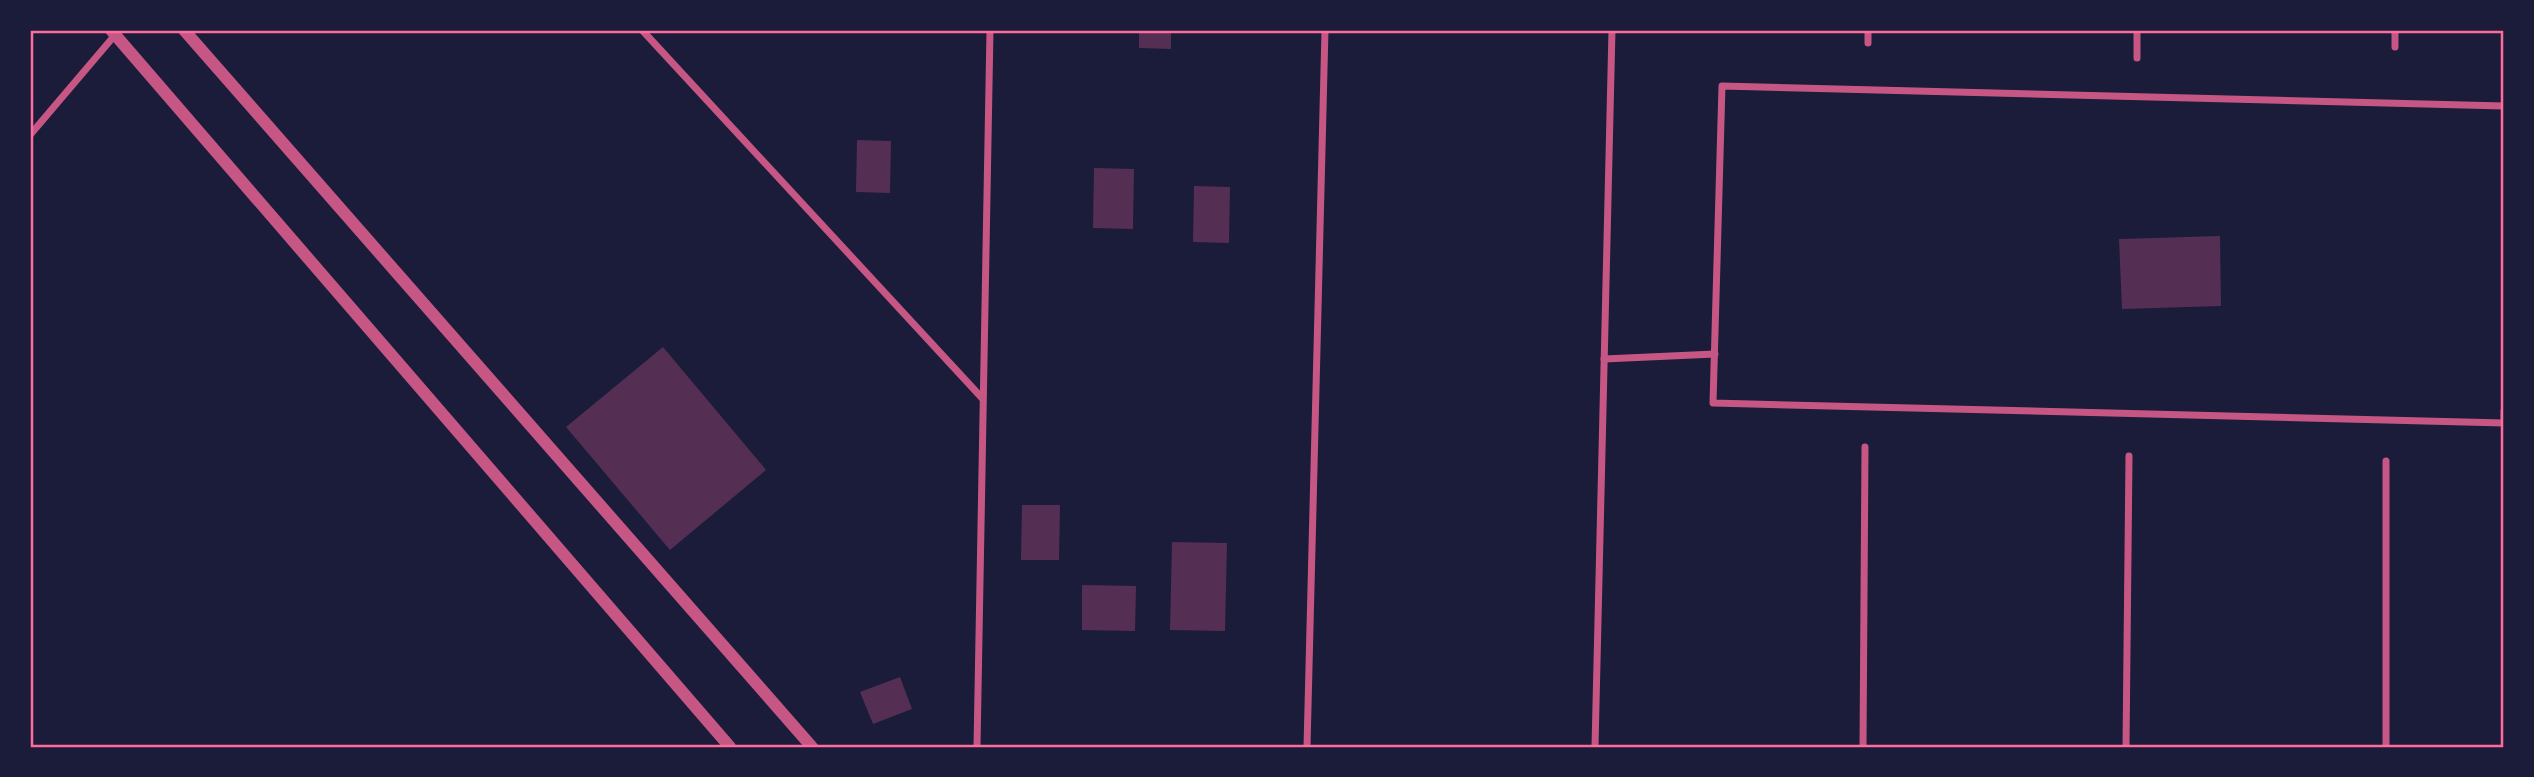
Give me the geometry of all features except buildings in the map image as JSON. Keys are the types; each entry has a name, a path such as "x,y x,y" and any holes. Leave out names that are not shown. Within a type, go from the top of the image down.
{"street":[{"path":"184,30 812,747"},
{"path":"642,30 982,399"},
{"path":"977,747 990,30"},
{"path":"1307,747 1325,30"},
{"path":"1595,747 1612,30"},
{"path":"1868,30 1868,43"},
{"path":"2137,30 2137,58"},
{"path":"2395,30 2395,47"},
{"path":"30,135 113,32 730,747"},
{"path":"2504,106 1722,86 1713,403 2504,423 2504,411"},
{"path":"1604,359 1715,354"},
{"path":"1863,747 1865,447"},
{"path":"2126,747 2129,456"},
{"path":"2386,461 2386,747"}]}
